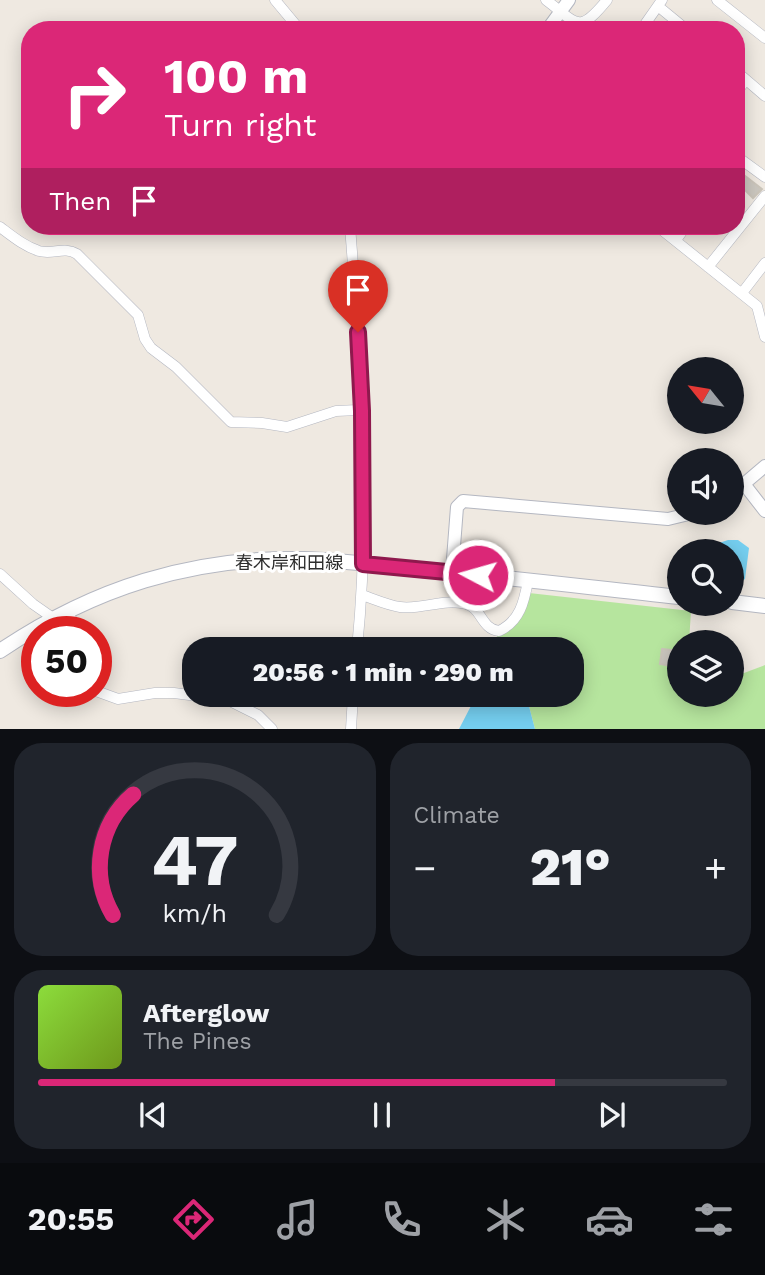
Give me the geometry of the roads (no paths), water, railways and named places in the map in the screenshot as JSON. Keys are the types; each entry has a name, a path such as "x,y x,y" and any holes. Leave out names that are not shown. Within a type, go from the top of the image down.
{"main road":[{"name":"春木岸和田線","path":"0,651 60,614 128,584 204,566 274,559 452,572 667,596"},
{"path":"744,603 765,606"}],"street":[{"path":"275,0 292,21"},
{"path":"547,0 565,5 553,21"},
{"path":"588,21 607,0"},
{"path":"717,0 744,21"},
{"path":"647,21 661,3 678,21"},
{"path":"745,22 765,38"},
{"path":"746,80 765,96"},
{"path":"745,162 765,177"},
{"path":"745,221 765,196"},
{"path":"0,227 40,251 65,249 77,254 138,315 145,339 151,348 177,367 231,422 287,427 336,411 358,410"},
{"path":"351,235 362,411 363,564 358,637"},
{"path":"669,235 757,306 763,315 765,337"},
{"path":"676,240 680,235"},
{"path":"708,267 734,235"},
{"path":"742,293 765,263"},
{"path":"765,466 744,484 765,511"},
{"path":"452,572 457,507 463,501 667,519"},
{"path":"0,574 33,604 60,614"},
{"path":"362,595 401,607 464,603 472,606 489,628 499,631 507,627 521,610 528,581"},
{"path":"112,697 118,699 174,693 228,700 258,715 272,729"},
{"path":"351,729 352,707"}],"water":[{"path":"744,544 749,548 744,580"},
{"path":"470,707 529,707 535,729 459,729"}]}
